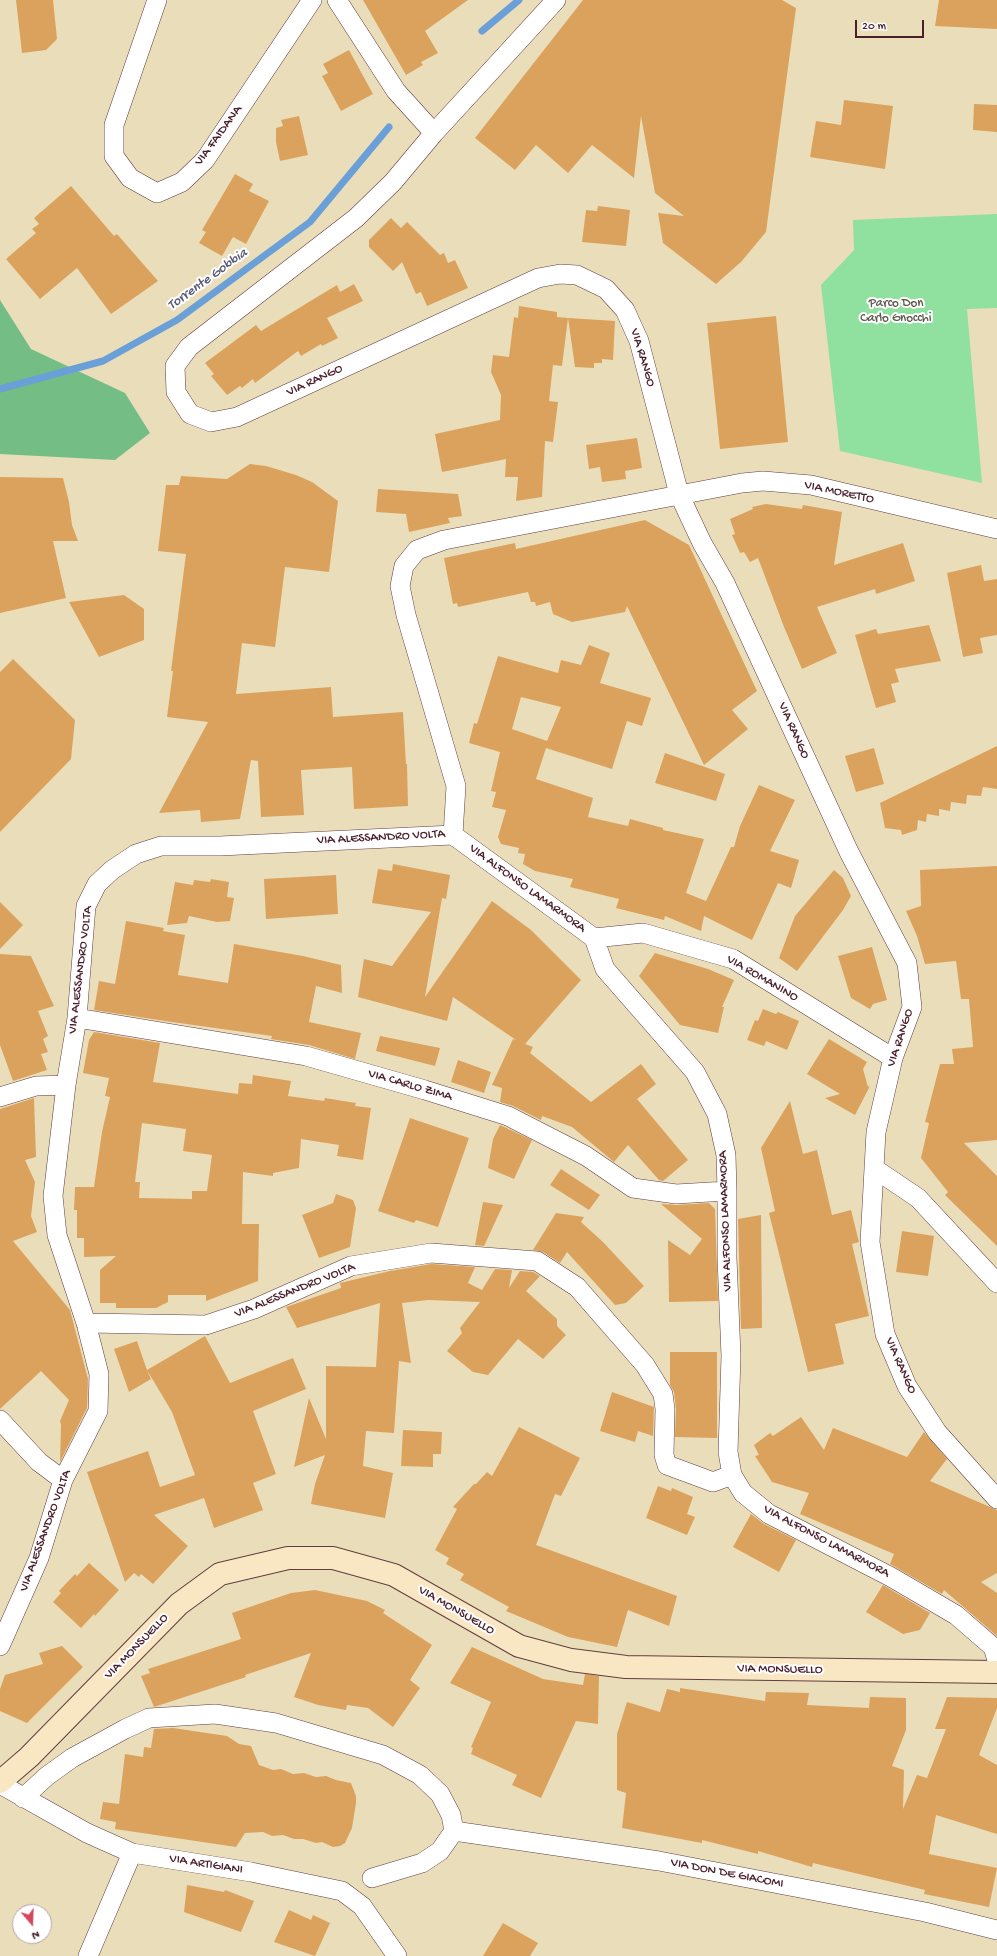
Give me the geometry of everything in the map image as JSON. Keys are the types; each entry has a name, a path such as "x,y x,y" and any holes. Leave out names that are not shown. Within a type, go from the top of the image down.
{"main road":[{"name":"VIA MONSUELLO","path":"0,1783 30,1757 179,1604 220,1574 288,1558 333,1558 394,1575 519,1646 571,1660 626,1667 997,1672"}],"street":[{"name":"VIA FAIDANA","path":"157,0 114,125 114,156 130,178 157,193 182,182 205,160 312,0"},
{"path":"337,0 396,91 434,133"},
{"name":"VIA RANGO","path":"556,0 434,133 393,182 356,218 189,346 175,366 176,392 190,414 211,422 237,417 538,278 560,274 577,275 606,288 625,310 639,341 679,494 702,543 726,583 849,852 907,963 912,1007 893,1058 876,1132 870,1242 885,1334 907,1386 936,1432 997,1500"},
{"name":"VIA MORETTO","path":"679,494 742,483 763,481 810,485 997,529"},
{"path":"453,835 456,786 406,615 400,586 404,566 417,550 444,540 679,494"},
{"name":"VIA ALFONSO LAMARMORA","path":"453,835 594,938 605,969 695,1072 717,1114 726,1155 727,1258 731,1356 728,1452 732,1475 743,1493 769,1514 891,1577 956,1615 993,1648 997,1660"},
{"name":"VIA ALESSANDRO VOLTA","path":"0,1646 39,1558 63,1480 98,1411 99,1374 86,1323 57,1235 53,1196 66,1085 77,1018 86,906 97,884 112,870 136,854 161,846 220,846 453,835"},
{"name":"VIA ROMANINO","path":"594,938 643,933 733,959 893,1058"},
{"name":"VIA CARLO ZIMA","path":"77,1018 306,1056 425,1090 508,1116 586,1156 633,1188 676,1194 727,1191"},
{"path":"0,1097 36,1086 66,1085"},
{"path":"875,1169 918,1198 997,1283"},
{"name":"VIA ALESSANDRO VOLTA","path":"86,1323 206,1324 254,1309 351,1266 431,1253 537,1261 577,1287 649,1371 663,1394 665,1409 664,1454 667,1465 713,1482 732,1475"},
{"path":"0,1420 39,1462 63,1480"},
{"path":"23,1798 47,1776 72,1758 125,1729 149,1718 215,1714 276,1723 383,1755 420,1775 440,1794 451,1816 454,1831 440,1850 422,1863 372,1878"},
{"name":"VIA ARTIGIANI","path":"0,1783 23,1798 87,1833 132,1854 251,1872 342,1891 362,1906 397,1956"},
{"name":"VIA DON DE GIACOMI","path":"454,1831 659,1861 925,1912 997,1930"},
{"path":"88,1956 132,1854"}],"green space":[{"name":"Parco Don Carlo Gnocchi","path":"997,214 997,308 967,309 982,483 840,451 821,285 854,250 853,220"},
{"path":"0,300 31,349 125,393 150,433 115,460 0,454"}],"building":[{"path":"16,0 53,0 57,39 46,50 22,53"},
{"path":"363,0 468,0 425,31 438,53 421,62 423,65 406,75"},
{"path":"583,0 782,0 796,8 766,232 741,262 716,284 663,243 658,213 684,216 655,193 641,116 634,178 592,145 568,173 536,145 515,170 475,138"},
{"path":"939,0 997,0 997,29 935,26"},
{"path":"349,50 373,94 341,111 322,76 328,73 323,64"},
{"path":"844,100 893,106 885,169 810,157 816,121 841,125"},
{"path":"974,104 997,105 997,132 973,130"},
{"path":"299,116 308,155 280,161 276,142 276,128 283,126 281,120"},
{"path":"235,174 253,184 249,191 269,201 246,244 233,237 222,256 199,243 206,232 202,230"},
{"path":"71,186 114,236 117,234 158,281 111,314 77,268 40,299 6,259 36,233 32,229 39,224 34,218"},
{"path":"598,206 630,210 626,246 582,242 586,210 597,211"},
{"path":"391,218 401,228 407,222 440,255 444,253 448,263 455,260 468,288 427,306 421,292 416,294 402,262 393,271 369,247 369,240"},
{"path":"354,284 363,301 327,318 338,338 322,346 321,344 301,356 298,351 255,383 253,379 242,388 240,386 227,395 211,376 214,374 205,363 256,325 261,331 337,285 340,292"},
{"path":"519,306 557,312 557,317 568,318 562,366 553,365 549,401 558,402 553,442 545,441 542,497 516,501 518,477 505,477 506,459 442,472 435,434 500,420 501,395 491,372 493,355 509,357 514,317 518,318"},
{"path":"776,316 788,442 720,449 707,323"},
{"path":"568,318 615,321 613,360 602,359 602,363 594,363 594,368 575,367"},
{"path":"637,438 642,468 625,471 626,479 602,482 600,467 589,469 586,445"},
{"path":"250,464 266,466 296,475 312,482 338,501 329,572 285,567 275,647 242,643 236,694 331,687 333,717 403,712 407,764 408,806 354,809 352,767 301,770 304,815 261,817 258,761 251,760 240,819 201,822 200,810 159,813 208,722 167,717 173,671 171,671 186,554 158,551 166,485 179,485 181,476 227,479"},
{"path":"0,477 63,478 69,502 72,525 78,541 53,541 66,598 0,613"},
{"path":"378,489 458,494 462,516 448,518 450,523 409,532 406,514 376,512"},
{"path":"766,504 802,509 803,505 842,512 834,565 903,543 915,581 876,594 875,589 817,607 837,653 802,669 784,627 758,558 750,562 744,552 740,553 732,535 735,534 730,519 753,509 752,507"},
{"path":"645,520 689,545 757,691 732,710 748,729 704,765 627,606 625,612 572,622 553,614 550,602 536,606 535,602 531,602 528,592 458,607 457,603 453,604 444,558 515,543 516,549"},
{"path":"981,565 984,581 997,579 997,635 980,638 983,653 963,657 947,573"},
{"path":"124,595 144,609 144,640 99,657 69,602"},
{"path":"929,625 941,661 895,669 899,682 891,684 896,702 876,708 855,635 876,629 878,634"},
{"path":"589,645 610,653 600,683 651,698 642,726 627,721 612,769 546,748 536,779 593,798 588,817 628,826 630,819 663,828 663,830 704,839 686,893 706,901 731,847 734,847 740,826 759,785 795,800 770,851 799,860 791,888 778,883 752,940 704,916 701,931 665,916 664,920 616,908 619,899 570,887 573,879 535,871 523,864 525,854 518,853 519,848 501,844 498,837 506,810 492,807 496,792 491,791 500,752 469,743 474,723 477,724 498,656 558,673 561,660 581,665","holes":["521,697 561,707 547,741 512,729"]},
{"path":"13,659 75,720 71,759 0,832 0,672"},
{"path":"997,746 997,789 983,787 981,796 967,795 966,804 951,802 950,811 939,809 939,816 927,814 926,822 918,820 917,830 902,835 901,830 885,828 880,803"},
{"path":"874,748 884,784 856,792 845,756"},
{"path":"665,753 725,774 716,801 655,783"},
{"path":"393,864 450,875 446,899 442,898 425,997 492,901 531,930 581,980 525,1044 533,1047 530,1053 591,1102 641,1064 656,1084 637,1099 688,1160 663,1181 659,1180 628,1145 614,1162 572,1127 542,1116 541,1120 513,1106 500,1102 502,1088 492,1085 513,1039 516,1040 453,997 447,1021 358,997 364,959 392,966 431,912 372,903 378,869 392,871"},
{"path":"997,866 997,1140 964,1143 997,1176 997,1246 945,1195 948,1192 921,1158 929,1123 925,1122 940,1064 954,1064 952,1049 973,1047 969,999 961,999 956,961 925,964 917,936 906,911 921,906 920,870"},
{"path":"834,870 843,878 851,896 843,910 797,971 779,958 795,916"},
{"path":"336,875 338,914 266,919 264,879"},
{"path":"211,879 229,882 227,897 234,898 230,921 217,922 189,916 187,923 167,925 175,882 193,885 194,880 210,882"},
{"path":"0,902 23,925 0,949"},
{"path":"126,921 164,928 163,931 185,935 178,975 228,983 234,944 303,956 341,965 342,993 316,986 309,1022 361,1033 355,1059 309,1045 271,1039 272,1036 94,1010 99,981 115,984"},
{"path":"872,947 887,1000 873,1004 870,1009 851,998 838,956"},
{"path":"655,953 708,969 734,980 722,1007 724,1007 718,1033 680,1025 639,976"},
{"path":"0,954 31,956 54,1006 38,1011 48,1036 43,1039 48,1052 41,1054 47,1070 13,1081 0,1045"},
{"path":"763,1009 776,1014 778,1012 799,1021 787,1050 766,1041 764,1046 747,1040 755,1020 758,1021"},
{"path":"94,1032 160,1043 153,1082 238,1094 239,1083 252,1084 253,1075 291,1081 288,1096 324,1101 325,1098 356,1103 355,1106 371,1108 363,1160 337,1156 339,1145 301,1139 299,1168 273,1173 273,1176 243,1172 242,1224 259,1224 258,1281 206,1301 206,1295 168,1295 168,1302 156,1308 116,1308 116,1303 100,1303 100,1270 116,1256 84,1257 84,1238 77,1238 77,1210 74,1210 75,1187 94,1187 102,1132 110,1097 105,1096 109,1078 83,1073 89,1040","holes":["142,1123 186,1129 183,1151 212,1155 207,1191 192,1191 192,1199 139,1198 140,1182 135,1182"]},
{"path":"380,1036 440,1048 435,1066 376,1051"},
{"path":"829,1039 867,1062 863,1069 868,1087 870,1086 855,1115 825,1098 840,1094 807,1074"},
{"path":"458,1060 491,1072 484,1093 451,1082"},
{"path":"34,1098 36,1157 25,1160 35,1182 31,1216 37,1232 13,1241 70,1310 88,1379 87,1408 60,1462 60,1421 69,1400 41,1371 0,1409 0,1109"},
{"path":"790,1101 803,1154 817,1150 832,1215 851,1210 859,1242 852,1244 869,1316 835,1324 844,1364 808,1372 769,1213 775,1211 761,1148"},
{"path":"410,1118 469,1138 438,1227 416,1220 414,1223 378,1211"},
{"path":"500,1125 532,1140 514,1179 488,1168 493,1139"},
{"path":"561,1169 600,1195 589,1210 550,1185"},
{"path":"336,1194 353,1200 356,1208 350,1247 319,1258 302,1215 333,1203"},
{"path":"483,1202 503,1205 484,1246 475,1245"},
{"path":"709,1203 715,1209 718,1301 669,1302 668,1240 690,1255 702,1239 661,1204 677,1205"},
{"path":"556,1213 584,1217 581,1222 603,1242 644,1286 626,1303 615,1305 567,1252 560,1263 543,1252 533,1250"},
{"path":"761,1215 762,1328 741,1329 738,1219"},
{"path":"902,1231 934,1236 928,1276 896,1272"},
{"path":"431,1264 475,1267 468,1283 482,1290 495,1269 512,1270 509,1288 520,1271 533,1272 540,1276 526,1291 557,1319 557,1326 566,1335 543,1359 518,1339 488,1375 473,1372 447,1351 462,1333 460,1328 480,1302 428,1300 402,1303 411,1363 399,1361 394,1433 366,1431 363,1466 393,1473 385,1518 311,1504 315,1484 325,1455 294,1467 309,1398 326,1439 326,1366 376,1367 380,1303 297,1328 286,1307 341,1288 340,1283 390,1271"},
{"path":"205,1336 230,1383 293,1358 306,1389 253,1411 276,1474 253,1483 263,1510 214,1528 204,1498 154,1515 188,1546 153,1584 141,1574 139,1577 134,1573 125,1582 87,1472 148,1451 160,1487 195,1475 172,1412 147,1370"},
{"path":"137,1341 151,1379 129,1392 114,1349"},
{"path":"670,1352 717,1352 717,1438 675,1437 676,1409 674,1392 670,1385"},
{"path":"612,1392 654,1407 653,1436 638,1431 635,1442 600,1431"},
{"path":"801,1417 824,1450 833,1428 907,1457 924,1432 947,1459 930,1481 997,1510 997,1573 981,1582 997,1593 997,1636 944,1590 942,1594 890,1564 894,1554 800,1514 809,1493 772,1482 755,1456 759,1455 754,1445 770,1433 773,1436"},
{"path":"519,1427 580,1458 561,1496 555,1494 536,1545 677,1596 669,1626 628,1610 617,1647 568,1637 506,1611 509,1607 460,1580 464,1574 446,1564 449,1558 435,1550 457,1509 453,1507 487,1472 492,1476"},
{"path":"403,1430 442,1432 441,1454 433,1454 433,1467 401,1466"},
{"path":"658,1486 671,1491 672,1488 693,1497 687,1514 695,1517 687,1535 646,1518"},
{"path":"751,1514 764,1524 796,1540 779,1572 733,1547"},
{"path":"89,1563 119,1590 95,1616 94,1614 81,1628 53,1602 61,1593 59,1591 75,1574 77,1576"},
{"path":"883,1585 930,1613 920,1630 903,1634 866,1612"},
{"path":"315,1590 367,1601 385,1610 383,1613 432,1645 410,1680 420,1688 393,1727 368,1708 347,1705 346,1710 318,1705 294,1697 311,1653 245,1675 246,1677 154,1707 141,1676 150,1673 148,1669 241,1639 232,1613 291,1593"},
{"path":"62,1646 83,1667 27,1723 0,1711 0,1689 5,1675 43,1664 39,1653"},
{"path":"472,1647 543,1679 583,1685 585,1674 599,1676 598,1724 576,1721 541,1798 512,1785 517,1775 471,1754 473,1748 471,1747 491,1702 450,1683"},
{"path":"680,1688 765,1701 766,1692 809,1693 807,1705 869,1708 870,1697 906,1698 906,1730 892,1766 904,1770 903,1809 917,1775 927,1778 946,1729 935,1729 947,1697 997,1698 997,1708 979,1755 997,1765 997,1834 936,1815 929,1854 997,1868 989,1907 924,1894 925,1890 813,1863 812,1867 758,1851 758,1854 702,1840 702,1843 622,1828 626,1793 617,1790 617,1734 627,1702 660,1712 667,1689 680,1692"},
{"path":"173,1728 227,1736 239,1744 251,1746 259,1765 273,1770 281,1769 293,1774 304,1773 316,1777 326,1776 351,1783 356,1796 356,1803 352,1828 345,1843 340,1846 333,1847 322,1842 316,1843 303,1839 294,1839 283,1835 272,1836 263,1832 245,1833 236,1847 115,1829 116,1822 100,1819 103,1802 119,1804 125,1754 143,1757 144,1747 151,1748 154,1729"},
{"path":"187,1885 224,1892 225,1890 254,1901 241,1932 184,1912"},
{"path":"289,1910 311,1920 313,1915 330,1923 315,1956 274,1942"},
{"path":"503,1923 538,1943 530,1956 483,1956"}],"waterway":[{"name":"Torrente Gobbia","path":"482,31 519,0"},
{"name":"Torrente Gobbia","path":"0,389 103,361 177,320 310,222 389,127"}]}
